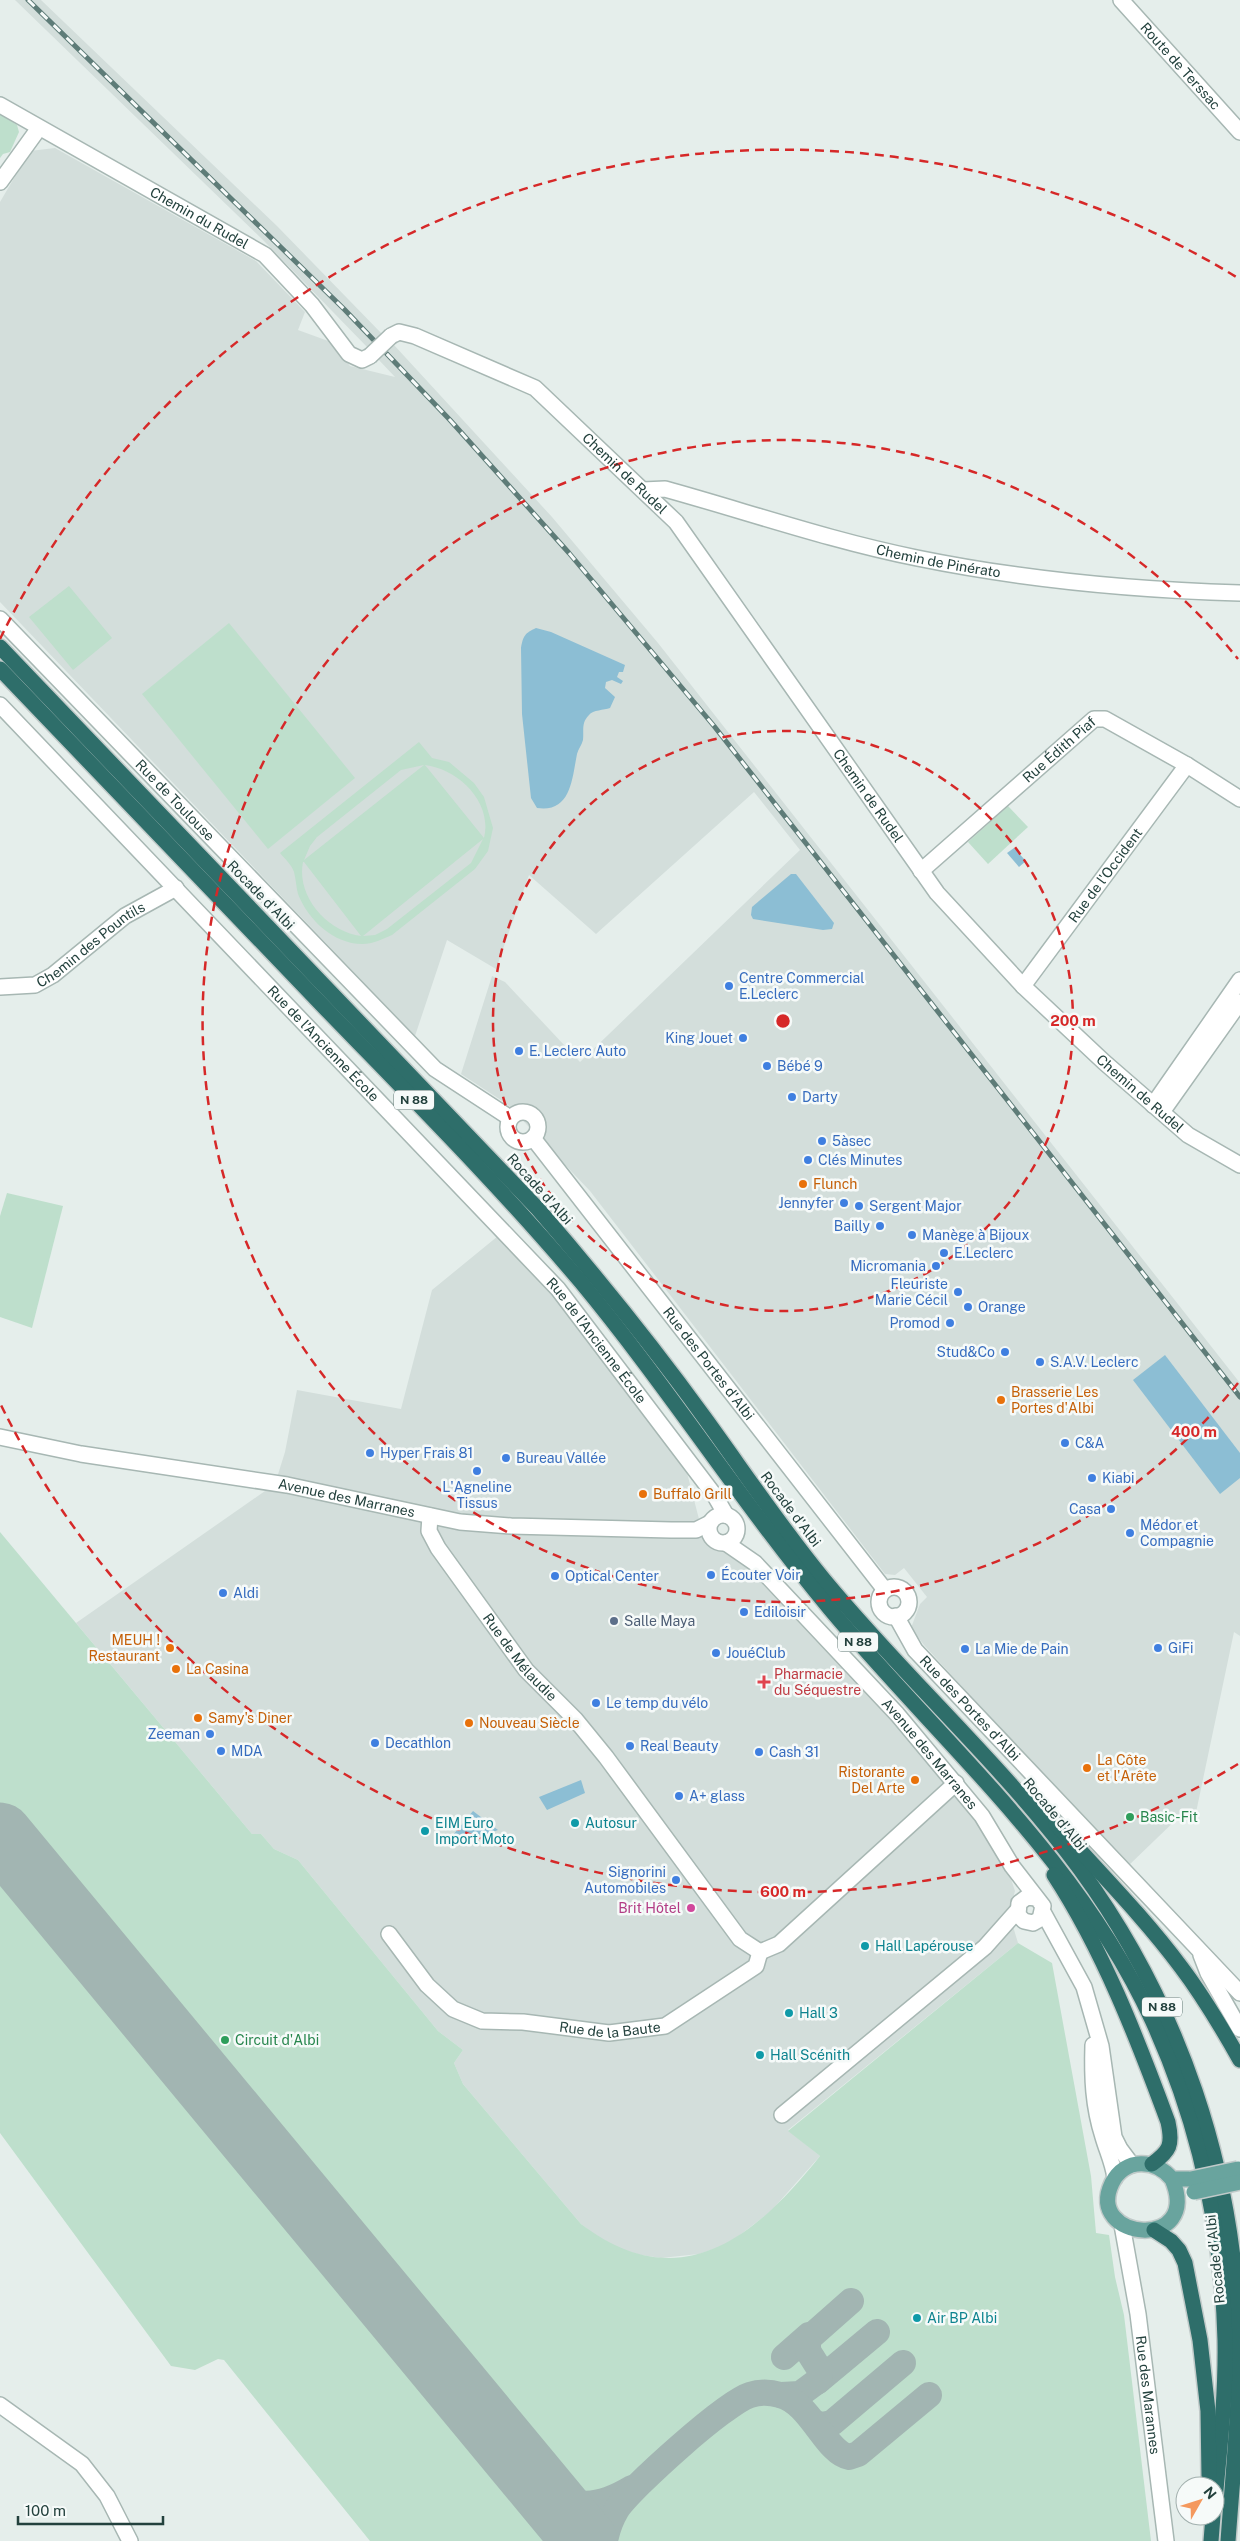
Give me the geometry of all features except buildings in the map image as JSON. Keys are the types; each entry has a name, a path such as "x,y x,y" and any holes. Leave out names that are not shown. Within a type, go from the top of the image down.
{"highway":[{"name":"Rocade d'Albi","path":"0,647 544,1216 642,1334 824,1580 1014,1790 1079,1868 1139,1962 1180,2048 1193,2081 1213,2146 1233,2247 1239,2360 1236,2435 1228,2541"},
{"name":"Rocade d'Albi","path":"0,669 528,1222 632,1346 792,1563 844,1625 1024,1824 1091,1909 1137,1988 1180,2085 1200,2154 1212,2208 1220,2269 1225,2341 1223,2419 1217,2476"},
{"path":"824,1580 1037,1804 1142,1918 1182,1968 1213,2014 1240,2060"},
{"path":"970,1764 1046,1862 1069,1898 1124,2011 1162,2105 1171,2137 1165,2154 1152,2164"},
{"path":"1147,2231 1172,2242 1179,2250 1185,2263 1200,2340 1208,2411 1209,2476"}],"main road":[{"path":"1178,2202 1177,2190 1172,2179 1160,2167 1152,2164 1132,2165 1122,2170 1110,2187 1110,2202 1115,2217 1122,2225 1147,2231 1170,2219 1178,2202 1192,2186 1239,2173"},
{"path":"1172,2179 1192,2186"}],"street":[{"name":"Route de Terssac","path":"1121,0 1240,132"},
{"name":"Chemin du Rudel","path":"0,105 265,256 312,305 349,354 362,360 370,356 391,336"},
{"path":"0,182 39,128"},
{"name":"Chemin de Rudel","path":"391,336 399,332 415,336 535,388 676,522 937,894 1023,986 1188,1135 1240,1165"},
{"name":"Chemin de Pinérato","path":"643,490 665,489 793,526 916,558 1086,582 1194,592 1240,593"},
{"name":"Rue de Toulouse","path":"0,619 435,1069 510,1118"},
{"name":"Rue de l’Ancienne École","path":"0,705 558,1289 589,1327 707,1488 715,1496 715,1524"},
{"name":"Rue Édith Piaf","path":"921,871 1094,719 1105,719 1187,765 1240,800"},
{"name":"Rue de l'Occident","path":"1023,986 1187,765"},
{"name":"Chemin des Pountils","path":"0,987 34,985 53,975 125,916 176,888"},
{"path":"1158,1108 1240,980"},
{"path":"1158,1108 1240,1002"},
{"path":"521,1112 534,1116 538,1127 533,1138 523,1142 514,1138 508,1130 510,1118 521,1112"},
{"name":"Rue des Portes d'Albi","path":"533,1138 885,1590"},
{"name":"Avenue des Marranes","path":"0,1437 81,1454 287,1485 460,1522 512,1526 696,1530 734,1520 740,1538 754,1562"},
{"name":"Rue de Mélaudie","path":"430,1516 429,1531 438,1548 526,1670 575,1719 600,1749 740,1939 760,1952"},
{"name":"Avenue des Marranes","path":"715,1524 717,1543 726,1543 754,1562 873,1689 956,1782 993,1832 1044,1931 1071,1959 1084,1987 1101,2046 1114,2138 1120,2150 1132,2165"},
{"path":"726,1543 734,1538 737,1528"},
{"path":"898,1587 908,1596 907,1609 896,1616 887,1614 881,1607 880,1598 885,1590 898,1587"},
{"name":"Rue des Portes d'Albi","path":"896,1616 914,1650 1240,1993"},
{"path":"760,1952 779,1944 956,1782"},
{"name":"Avenue des Marranes","path":"1012,1866 1018,1907"},
{"path":"984,1946 1027,1897 1035,1914"},
{"path":"1018,1907 1020,1919 1035,1914"},
{"path":"782,2115 984,1946 1035,1914"},
{"name":"Rue de la Baute","path":"389,1934 427,1985 453,2009 482,2021 523,2022 609,2033 664,2026 756,1966 760,1952"},
{"path":"1198,1947 1208,1973 1240,2029"},
{"name":"Rue des Portes d'Albi","path":"1218,1969 1240,2005"},
{"name":"Avenue des Marranes","path":"1093,2018 1093,2093 1103,2137 1114,2166 1115,2178"},
{"name":"Rue des Marannes","path":"1122,2225 1128,2250 1150,2403 1166,2541"},
{"path":"1128,2250 1147,2231"},
{"path":"0,2405 82,2464 107,2496 130,2541"}],"shaded area":[{"path":"15,0 41,0 277,226 383,335 368,348 264,241"},
{"path":"55,148 256,261 305,312 298,330 331,342 350,366 395,377 378,359 394,345 552,517 658,643 1240,1383 1240,1636 1234,1632 1194,1822 1183,1813 1127,1867 924,1645 911,1628 920,1604 927,1597 904,1568 895,1575 885,1574 590,1191 507,1104 461,1074 492,976 505,982 580,1062 800,850 754,792 596,934 529,875 496,969 447,940 415,1036 0,602 0,202 30,151"},
{"path":"498,1236 574,1317 684,1461 700,1523 736,1552 782,1596 950,1782 1005,1861 1015,1891 1009,1913 1018,1943 788,2130 820,2156 771,2211 736,2238 720,2247 699,2254 661,2258 641,2255 619,2249 600,2239 581,2224 463,2084 454,2063 463,2050 438,2031 298,1860 274,1849 261,1834 252,1834 76,1623 275,1484 285,1452 297,1390 401,1409 432,1290"}],"green space":[{"path":"0,114 17,125 19,132 10,152 3,154 0,158"},
{"path":"69,586 112,638 73,670 29,617"},
{"path":"229,623 355,778 268,849 142,694"},
{"path":"419,742 432,758 449,762 474,783 484,797 493,828 488,851 475,869 392,935 366,944 342,940 323,929 315,921 302,904 293,869 280,853","holes":["424,765 304,860 310,846 317,837 401,770","425,765 449,773 461,780 470,790 478,800 483,812 484,838","483,839 471,863 387,929 375,935 363,936","304,862 361,936 337,928 317,911 304,888 302,875"]},
{"path":"1008,806 1028,827 988,864 968,842"},
{"path":"7,1193 63,1206 32,1328 0,1317 0,1216"},
{"name":"Circuit d'Albi","path":"0,1532 252,1834 261,1834 274,1849 298,1860 438,2031 463,2050 454,2063 463,2084 581,2224 617,2246 651,2257 683,2257 713,2249 742,2233 769,2212 795,2186 820,2156 788,2131 1018,1943 1052,1963 1091,2176 1096,2233 1109,2235 1115,2277 1124,2315 1151,2541 370,2541 224,2360 218,2359 195,2370 171,2366 0,2133"}],"water":[{"path":"536,628 551,632 625,665 623,672 619,672 617,677 623,681 621,684 612,680 606,682 605,688 615,697 610,708 593,712 585,721 583,740 568,792 557,805 548,808 537,808 531,798 522,714 521,648 525,635"},
{"path":"1014,848 1026,861 1019,867 1007,853"},
{"path":"791,874 796,874 834,923 832,929 823,930 753,919 751,915 752,907"},
{"path":"1165,1355 1240,1453 1240,1478 1220,1494 1133,1380"},
{"path":"581,1780 585,1793 547,1810 539,1797"},
{"path":"473,1811 498,1830 455,1846 448,1841"}],"taxiway":[{"path":"781,2395 800,2394 819,2380 820,2370 808,2351 808,2339 851,2301"},
{"path":"817,2382 877,2332"},
{"path":"784,2357 809,2335"},
{"path":"815,2423 822,2425 832,2423 903,2363"},
{"path":"605,2541 613,2517 626,2498 680,2446 721,2413 750,2395 772,2393 791,2400 809,2417 833,2447 849,2457 858,2454 929,2395"},
{"path":"541,2488 565,2500 586,2504 608,2500 632,2488"}],"runway":[{"path":"0,1835 585,2541"}],"railway":[{"path":"28,0 344,309 450,420 569,553 714,726 1240,1397"}],"place":[{"name":"Centre Commercial E.Leclerc","path":"729,986"},
{"name":"King Jouet","path":"743,1038"},
{"name":"E. Leclerc Auto","path":"519,1051"},
{"name":"Bébé 9","path":"767,1066"},
{"name":"Darty","path":"792,1097"},
{"name":"5àsec","path":"822,1141"},
{"name":"Clés Minutes","path":"808,1160"},
{"name":"Flunch","path":"803,1184"},
{"name":"Jennyfer","path":"844,1203"},
{"name":"Sergent Major","path":"859,1206"},
{"name":"Bailly","path":"880,1226"},
{"name":"Manège à Bijoux","path":"912,1235"},
{"name":"E.Leclerc","path":"944,1253"},
{"name":"Micromania","path":"936,1266"},
{"name":"Fleuriste Marie Cécil","path":"958,1292"},
{"name":"Orange","path":"968,1307"},
{"name":"Promod","path":"950,1323"},
{"name":"Stud&Co","path":"1005,1352"},
{"name":"S.A.V. Leclerc","path":"1040,1362"},
{"name":"Brasserie Les Portes d'Albi","path":"1001,1400"},
{"name":"C&A","path":"1065,1443"},
{"name":"Hyper Frais 81","path":"370,1453"},
{"name":"Bureau Vallée","path":"506,1458"},
{"name":"L'Agneline Tissus","path":"477,1471"},
{"name":"Kiabi","path":"1092,1478"},
{"name":"Buffalo Grill","path":"643,1494"},
{"name":"Casa","path":"1111,1509"},
{"name":"Médor et Compagnie","path":"1130,1533"},
{"name":"Écouter Voir","path":"711,1575"},
{"name":"Optical Center","path":"555,1576"},
{"name":"Aldi","path":"223,1593"},
{"name":"Ediloisir","path":"744,1612"},
{"name":"Salle Maya","path":"614,1621"},
{"name":"MEUH ! Restaurant","path":"170,1648"},
{"name":"GiFi","path":"1158,1648"},
{"name":"La Mie de Pain","path":"965,1649"},
{"name":"JouéClub","path":"716,1653"},
{"name":"La Casina","path":"176,1669"},
{"name":"Pharmacie du Séquestre","path":"764,1682"},
{"name":"Le temp du vélo","path":"596,1703"},
{"name":"Samy's Diner","path":"198,1718"},
{"name":"Nouveau Siècle","path":"469,1723"},
{"name":"Zeeman","path":"210,1734"},
{"name":"Decathlon","path":"375,1743"},
{"name":"Real Beauty","path":"630,1746"},
{"name":"MDA","path":"221,1751"},
{"name":"Cash 31","path":"759,1752"},
{"name":"La Côte et l'Arête","path":"1087,1768"},
{"name":"Ristorante Del Arte","path":"915,1780"},
{"name":"A+ glass","path":"679,1796"},
{"name":"Basic-Fit","path":"1130,1817"},
{"name":"Autosur","path":"575,1823"},
{"name":"EIM Euro Import Moto","path":"425,1831"},
{"name":"Signorini Automobiles","path":"676,1880"},
{"name":"Brit Hôtel","path":"691,1908"},
{"name":"Hall Lapérouse","path":"865,1946"},
{"name":"Hall 3","path":"789,2013"},
{"name":"Circuit d'Albi","path":"225,2040"},
{"name":"Hall Scénith","path":"760,2055"},
{"name":"Air BP Albi","path":"917,2318"}]}
